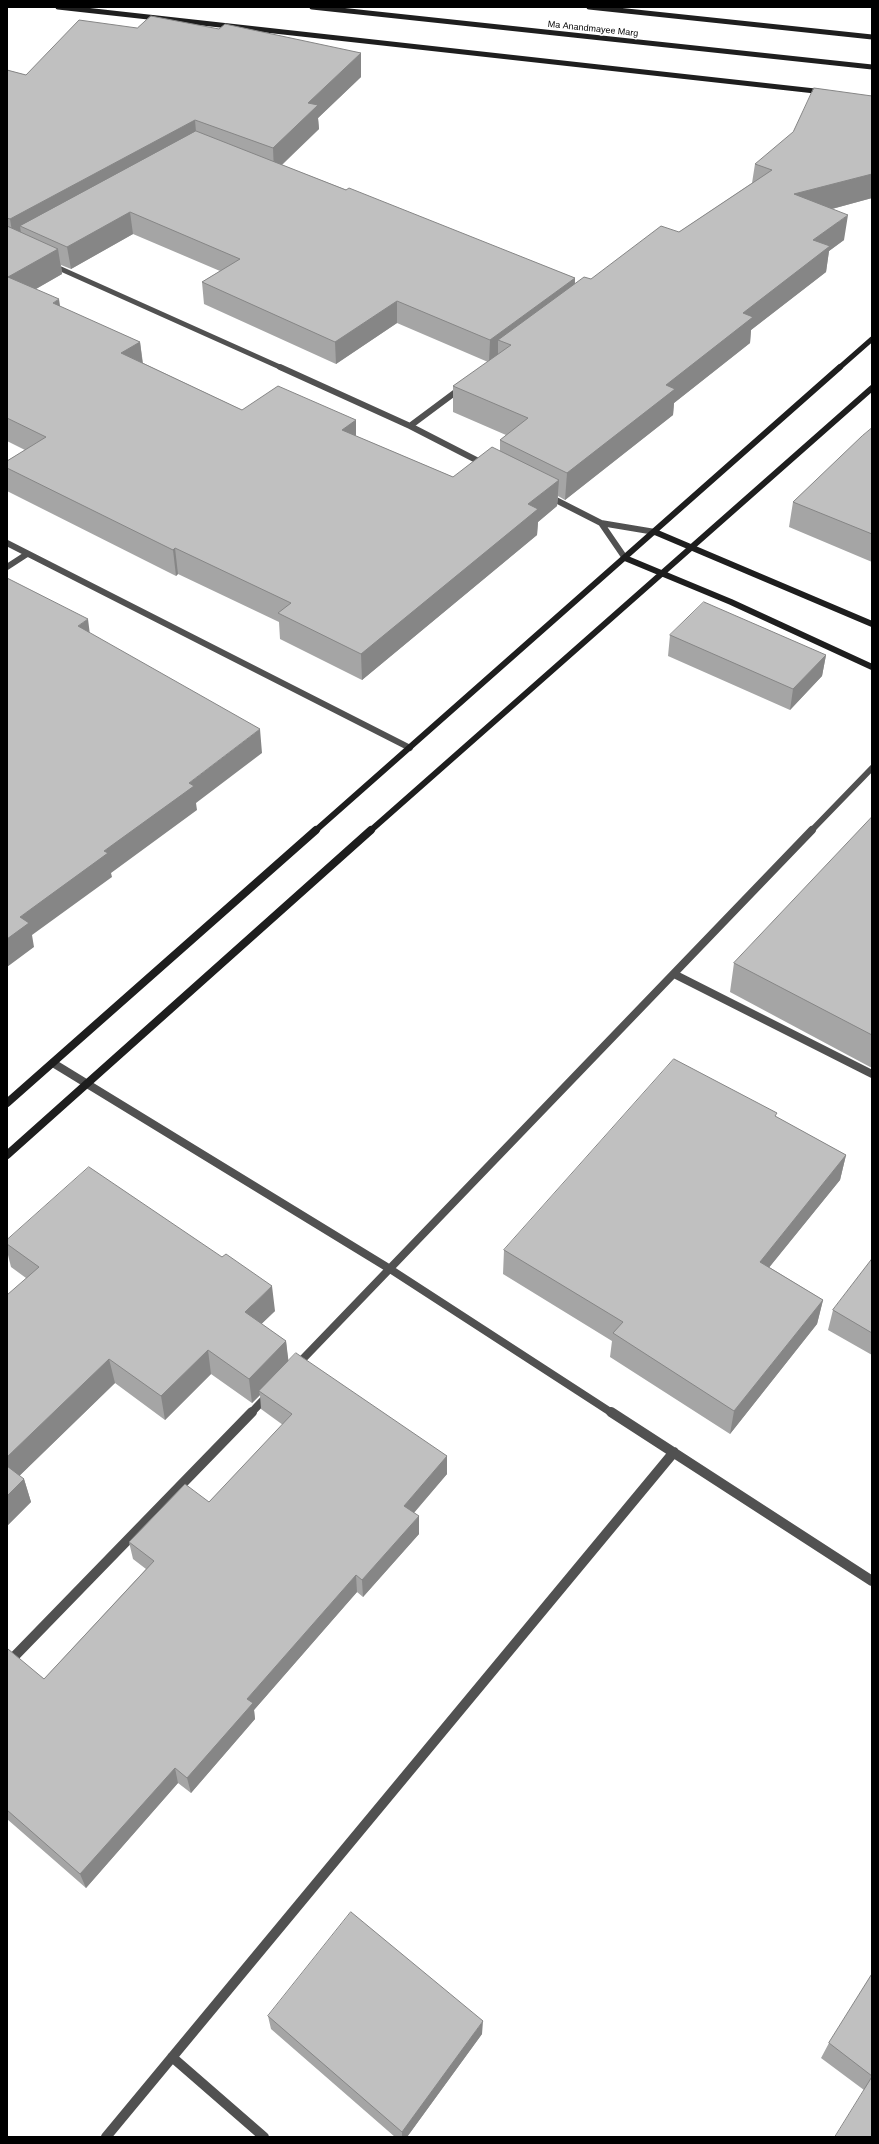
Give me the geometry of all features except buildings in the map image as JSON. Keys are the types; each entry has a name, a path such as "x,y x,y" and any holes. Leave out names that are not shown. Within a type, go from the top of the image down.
{"street":[{"path":"58,7 832,92"},
{"name":"Ma Anandmayee Marg","path":"312,7 872,67"},
{"name":"Ma Anandmayee Marg","path":"589,7 872,36"},
{"path":"44,261 410,426 488,466"},
{"path":"7,1103 872,339"},
{"path":"410,426 466,384"},
{"path":"7,1155 442,767 693,548 872,388"},
{"path":"544,494 601,523 655,532 872,624"},
{"path":"601,523 625,558 731,602 872,667"},
{"path":"7,543 410,748"},
{"path":"7,567 27,554"},
{"path":"290,1372 872,768"},
{"path":"674,974 872,1074"},
{"path":"53,1063 390,1268 872,1581"},
{"path":"7,1664 274,1389"},
{"path":"106,2137 674,1452"},
{"path":"172,2057 264,2137"}]}
